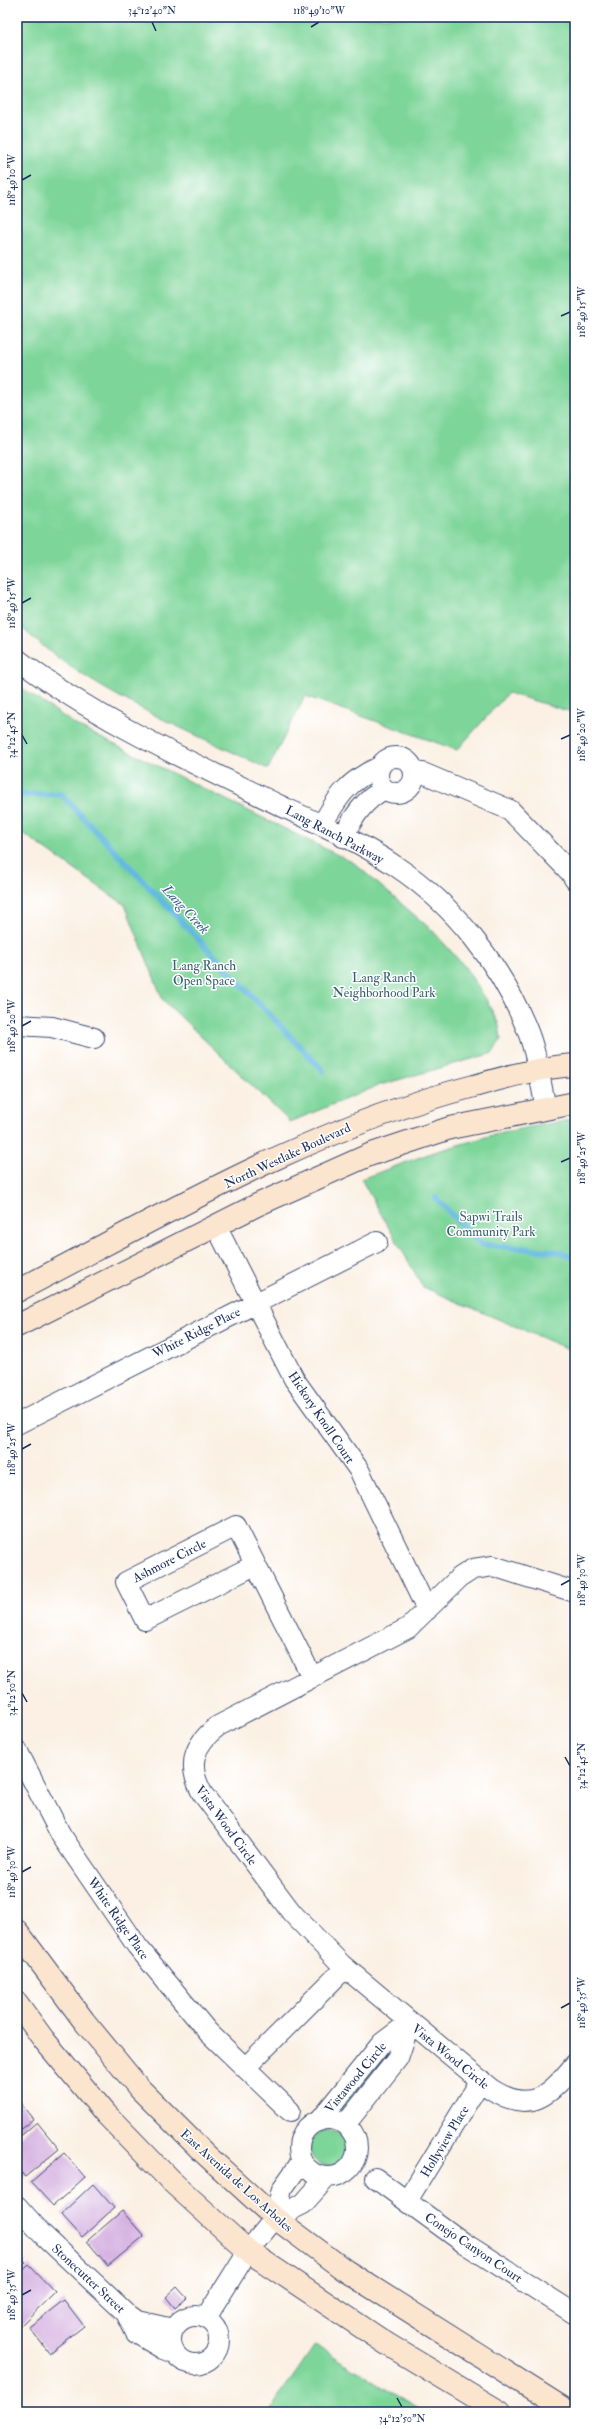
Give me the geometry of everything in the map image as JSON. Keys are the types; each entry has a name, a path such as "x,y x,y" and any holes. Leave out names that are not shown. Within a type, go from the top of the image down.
{"main road":[{"name":"North Westlake Boulevard","path":"17,1291 262,1164 345,1128 430,1097 538,1071 575,1065"},
{"path":"17,1326 216,1226 369,1155 450,1128 575,1103"},
{"name":"East Avenida de Los Arboles","path":"17,1931 84,2021 140,2088 204,2153 275,2218 346,2271 569,2412"},
{"path":"17,2003 44,2040 106,2114 170,2180 248,2251 387,2344 500,2412"}],"street":[{"name":"Lang Ranch Parkway","path":"17,659 97,712 156,744 322,825 398,867 424,888 477,941 496,970 527,1028 546,1108"},
{"path":"322,825 333,806 352,782 379,767 388,759 399,757 409,763 414,773 413,780 407,790 395,793 384,789 378,779 379,767"},
{"path":"414,773 423,773 510,810 570,872 575,880"},
{"path":"343,837 353,819 367,801 384,789"},
{"path":"17,1025 52,1028 94,1038"},
{"name":"Hickory Knoll Court","path":"216,1226 294,1379 359,1470 427,1610"},
{"name":"White Ridge Place","path":"17,1424 255,1302 377,1242"},
{"name":"Ashmore Circle","path":"255,1565 145,1620 126,1582 236,1526 312,1677"},
{"name":"Vista Wood Circle","path":"575,1592 493,1566 473,1569 460,1578 408,1628 218,1726 206,1735 200,1745 193,1765 195,1780 202,1793 287,1907 345,1968 481,2080 505,2098 526,2102 540,2099 555,2089 575,2064"},
{"name":"White Ridge Place","path":"17,1750 61,1835 137,1946 208,2032 290,2111"},
{"path":"245,2068 345,1968"},
{"name":"Vistawood Circle","path":"319,2121 382,2044 410,2022"},
{"name":"Vistawood Circle","path":"345,2124 398,2058 410,2022"},
{"name":"Hollyview Place","path":"407,2201 481,2080"},
{"name":"Vistawood Circle","path":"275,2218 303,2204 327,2177 344,2172 355,2157 356,2139 345,2124 330,2119 319,2121 308,2127 302,2135 299,2153 302,2161"},
{"path":"206,2318 248,2251 275,2218 282,2189 302,2161 313,2172 327,2177"},
{"name":"Conejo Canyon Court","path":"375,2178 464,2243 575,2314"},
{"name":"Stonecutter Street","path":"17,2206 42,2234 126,2313 137,2321 173,2329"},
{"path":"126,2313 136,2333 162,2349 174,2353 186,2363 194,2364 210,2360 217,2350 219,2338 217,2330 206,2318 191,2315 177,2323 173,2329 170,2337 174,2353"}],"green space":[{"path":"17,17 575,17 575,713 508,693 457,750 305,696 268,769 136,706 104,688 73,669 44,647 17,623"},
{"name":"Lang Ranch Neighborhood Park","path":"17,685 79,727 354,863 433,931 465,967 486,999 499,1025 501,1039 493,1053 380,1085 290,1122 163,1000 125,905 17,829"},
{"name":"Sapwi Trails Community Park","path":"575,1119 575,1352 423,1287 361,1179 431,1153 503,1132"},
{"path":"391,2046 393,2048 342,2111 338,2109"},
{"path":"328,2130 338,2133 343,2138 346,2148 343,2158 338,2163 328,2166 318,2163 313,2158 310,2148 313,2138 318,2133"},
{"path":"315,2345 423,2412 269,2412"}],"building":[{"path":"17,2099 33,2119 17,2132"},
{"path":"37,2122 59,2149 25,2177 17,2167 17,2139"},
{"path":"64,2153 85,2177 53,2206 31,2182"},
{"path":"93,2184 114,2208 82,2237 61,2214"},
{"path":"122,2211 144,2236 108,2266 87,2241"},
{"path":"17,2253 26,2262 17,2271"},
{"path":"29,2265 55,2292 17,2329 17,2276"},
{"path":"177,2287 187,2298 175,2308 166,2297"},
{"path":"64,2300 84,2326 49,2353 29,2327"}],"waterway":[{"name":"Lang Creek","path":"17,795 61,794 323,1071"},
{"name":"Lang Creek","path":"436,1198 480,1244 560,1252 575,1257"}],"park label":[{"name":"Lang Ranch Open Space","path":"204,972"}]}
